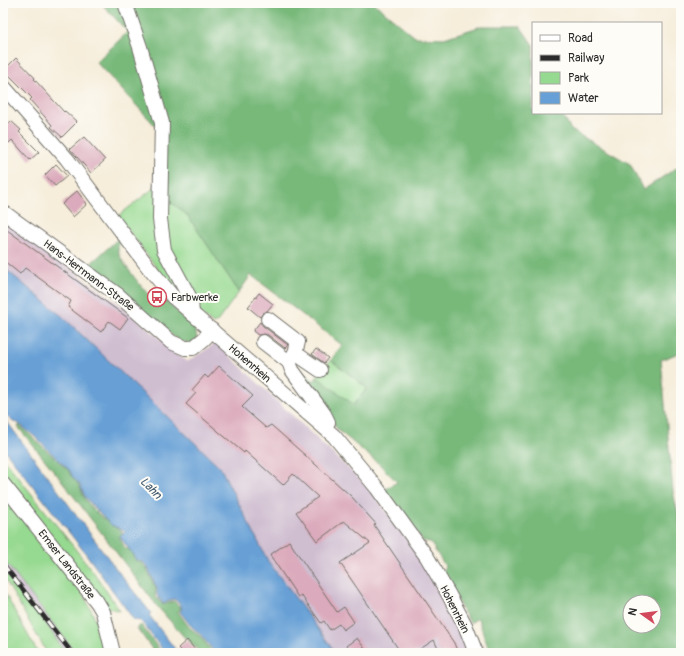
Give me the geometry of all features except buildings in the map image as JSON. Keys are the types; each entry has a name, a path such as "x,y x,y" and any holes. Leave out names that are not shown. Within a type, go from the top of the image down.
{"street":[{"path":"125,3 140,47 162,123 160,218 164,250 190,300 192,314"},
{"name":"Hohenrhein","path":"3,86 67,159 148,268 173,297 192,314 218,331 334,436 377,488 427,557 465,625 476,653"},
{"name":"Hans-Herrmann-Straße","path":"3,212 118,295 171,342 185,348 193,348 204,339 218,331"},
{"path":"268,319 298,342 292,357 292,370 324,414 328,422 324,426"},
{"path":"263,342 320,370"},
{"name":"Emser Landstraße","path":"3,484 97,602 103,612 113,653"}],"shaded area":[{"path":"3,220 122,306 187,362 216,343 370,489 424,563 460,626 471,653 336,653 268,561 220,467 3,267"},
{"path":"3,559 76,653 65,653 47,625 3,570"}],"green space":[{"path":"101,3 374,3 415,37 444,38 482,26 520,26 532,44 532,114 562,114 571,130 630,164 643,190 681,165 681,352 661,360 673,491 681,528 681,653 490,653 478,618 470,623 443,575 445,566 430,542 423,541 384,490 397,482 378,463 338,430 298,369 314,381 317,377 354,405 367,388 331,360 342,345 251,275 239,292 188,216 154,188 164,162 163,134 96,62 128,32"},
{"path":"154,188 188,216 239,292 217,322 213,324 173,290 118,216"},
{"path":"119,238 118,252 125,265 157,303 164,299 195,329 197,338 192,343 179,341 88,266"},
{"path":"331,360 367,388 354,405 317,377"},
{"path":"19,425 69,471 80,487 85,499 97,513 107,522 123,532 119,537 125,548 130,550 136,561 142,563 147,569 156,589 155,596 163,605 174,601 181,608 178,612 189,627 200,636 213,653 200,653 157,606 62,481 18,427"},
{"path":"3,458 92,570 120,611 106,607 3,477"},
{"path":"3,494 78,586 95,618 108,653 76,653 3,559"},
{"path":"3,570 47,625 65,653 47,653 3,576"},
{"path":"3,590 38,653 7,653 3,639"},
{"path":"141,625 162,653 155,653 137,628"}],"water":[{"name":"Lahn","path":"3,267 63,317 220,467 268,561 336,653 215,653 180,612 182,608 179,603 174,599 163,604 157,595 157,589 148,568 143,562 137,560 120,537 125,531 111,525 85,497 80,485 72,476 70,471 34,436 18,423 13,422 7,416 5,419 123,578 151,613 149,615 178,653 165,653 141,621 134,620 86,554 3,448"}],"railway":[{"path":"3,564 72,653"}],"place":[{"name":"Farbwerke","path":"157,297"}]}
